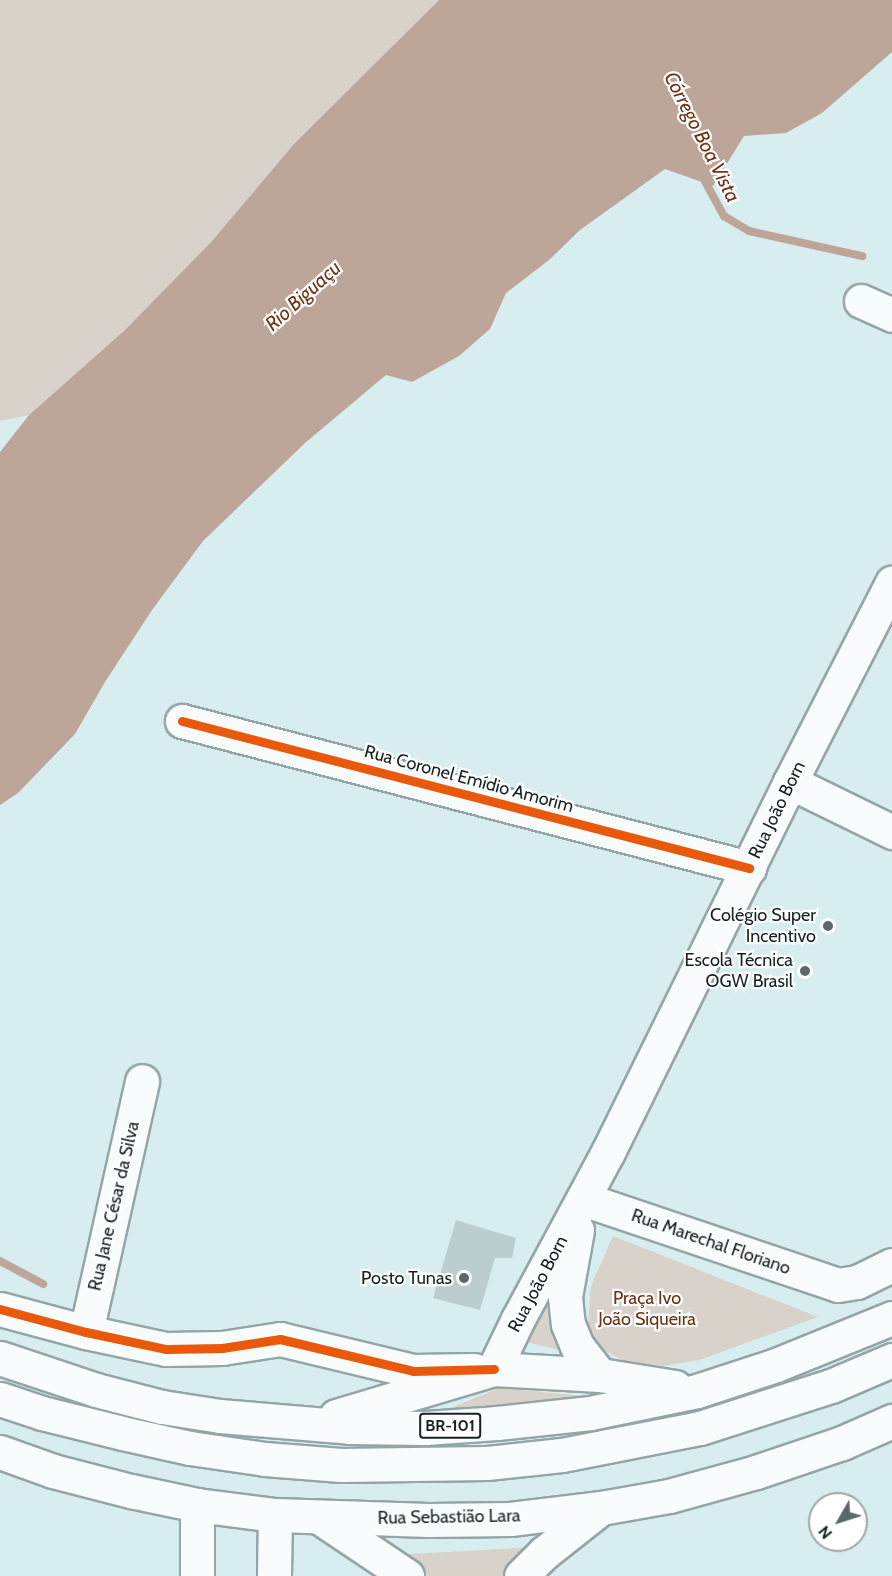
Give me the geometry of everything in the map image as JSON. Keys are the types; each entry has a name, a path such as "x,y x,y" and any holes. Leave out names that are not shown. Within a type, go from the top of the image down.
{"main road":[{"path":"861,301 892,315"},
{"name":"Rua João Born","path":"494,1369 518,1319 583,1199 790,782 885,615 892,583"},
{"name":"Rua Coronel Emídio Amorim","path":"182,721 749,868"},
{"path":"790,782 892,832"},
{"name":"Rua Jane César da Silva","path":"86,1332 142,1081"},
{"name":"Rua João Born","path":"583,1199 565,1297 568,1324 577,1346 600,1375"},
{"name":"Rua Marechal Floriano","path":"583,1199 838,1285 857,1282 892,1265"},
{"path":"0,1309 137,1344 195,1350 280,1339 413,1371 494,1369 600,1375 697,1391"},
{"name":"BR-101","path":"0,1358 96,1390 162,1407 220,1416 350,1427 425,1428 590,1413 697,1391 776,1365 892,1317"},
{"name":"BR-101","path":"0,1399 42,1413 122,1433 190,1448 265,1459 341,1466 488,1463 561,1455 700,1428 821,1389 892,1360"},
{"path":"220,1416 329,1418 494,1369"},
{"name":"Rua Sebastião Lara","path":"0,1452 53,1471 197,1505 275,1515 319,1517 510,1519 601,1508 669,1496 756,1472 842,1443 892,1421"},
{"path":"197,1505 198,1576"},
{"path":"521,1576 544,1553 601,1508"},
{"path":"274,1576 275,1515"},
{"path":"319,1517 407,1576"}],"green space":[{"path":"0,0 439,0 294,144 212,241 125,330 29,415 0,421"},
{"name":"Praça Ivo João Siqueira","path":"613,1236 818,1317 699,1360 663,1366 626,1362 602,1349 587,1333 591,1286"},
{"path":"553,1281 550,1306 556,1340 567,1352 518,1340"},
{"path":"499,1388 584,1396 429,1417"},
{"path":"537,1547 505,1576 426,1576 394,1555"}],"water":[{"name":"Rio Biguaçu","path":"439,0 892,0 892,52 822,113 786,133 744,136 713,186 665,169 580,230 549,260 506,293 490,329 459,356 412,382 386,375 305,443 203,541 152,610 105,682 75,734 18,793 0,805 0,452 29,415 125,330 212,241 294,144"}],"building":[{"name":"Posto Tunas","path":"456,1220 516,1238 512,1258 495,1258 480,1310 433,1298"}],"waterway":[{"name":"Córrego Boa Vista","path":"702,176 724,216 749,231 862,256"},
{"path":"0,1261 43,1284"}],"cycle path":[{"path":"182,721 749,868"},
{"path":"0,1309 86,1332 166,1349 222,1348 280,1339 413,1371 494,1369"}],"place":[{"name":"Colégio Super Incentivo","path":"828,926"},
{"name":"Escola Técnica OGW Brasil","path":"805,971"},
{"name":"Posto Tunas","path":"464,1278"}]}
